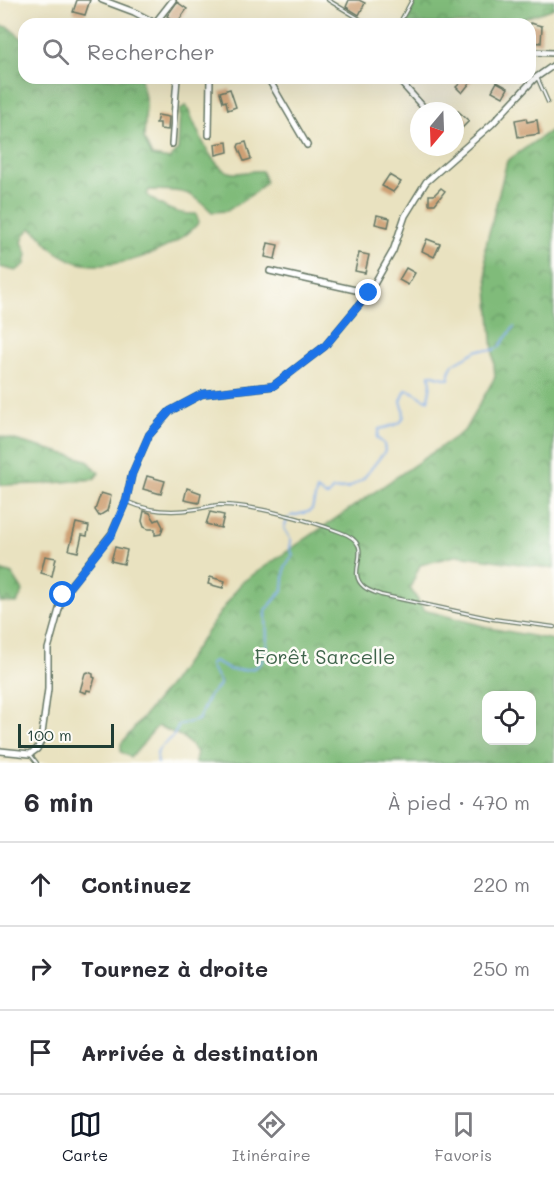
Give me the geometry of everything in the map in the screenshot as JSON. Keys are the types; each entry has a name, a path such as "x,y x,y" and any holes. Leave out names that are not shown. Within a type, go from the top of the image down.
{"street":[{"path":"102,0 146,18"},
{"path":"160,18 173,0"},
{"path":"536,52 554,53"},
{"path":"537,76 554,65"},
{"path":"172,144 177,84"},
{"path":"209,135 210,84"},
{"path":"271,84 307,145"},
{"path":"402,84 419,102"},
{"path":"0,751 30,754 37,749 41,741 48,689 48,649 63,595 112,534 126,501 132,474 149,435 170,411 202,394 273,386 325,346 369,293 393,251 405,216 426,182 492,124 530,84"},
{"path":"270,272 369,293"}],"lane":[{"path":"328,0 359,18"},
{"path":"402,18 412,0"},
{"path":"537,76 548,102"},
{"path":"126,501 144,509 158,511 188,510 219,505 303,520 354,537 360,552 357,573 360,582 365,588 381,595 493,619 554,627"},
{"path":"30,754 37,763"}],"green space":[{"path":"416,0 554,0 554,8 525,18 408,18"},
{"path":"0,26 8,27 18,35 18,84 142,84 146,103 144,139 152,156 170,159 178,150 180,110 186,105 204,145 217,164 233,173 262,171 266,182 227,211 212,212 197,199 184,192 149,190 147,195 158,203 176,212 196,214 199,222 174,242 140,258 103,265 71,260 51,247 31,228 25,234 22,242 27,254 25,264 16,271 0,267"},
{"name":"Forêt Sarcelle","path":"554,128 554,569 458,555 420,565 410,588 424,610 495,629 554,640 554,763 195,763 197,752 183,737 158,726 130,757 121,752 121,744 171,683 241,583 464,431 495,377 485,249 507,161"},
{"path":"0,436 87,460 99,473 94,479 0,485"},
{"path":"0,570 12,574 23,591 17,603 0,602"}],"building":[{"path":"77,0 90,0 85,15 73,12"},
{"path":"349,0 359,0 365,3 359,15 346,7"},
{"path":"177,2 187,9 181,18 167,16"},
{"path":"536,24 542,26 541,43 536,42"},
{"path":"459,84 469,84 462,93 456,87"},
{"path":"496,84 508,88 503,97 492,91"},
{"path":"230,89 236,107 228,110 226,101 223,102 220,92"},
{"path":"158,115 169,117 168,130 160,129 160,123 156,123"},
{"path":"464,116 469,121 464,126"},
{"path":"526,118 527,122 537,120 539,134 518,137 515,120"},
{"path":"227,142 228,152 216,155 215,144"},
{"path":"246,142 251,159 244,161 238,147 239,144"},
{"path":"389,175 401,182 393,192 382,186"},
{"path":"441,188 445,191 435,204 429,204 429,195 434,195"},
{"path":"377,215 390,218 388,227 375,224"},
{"path":"427,239 440,244 434,257 422,251"},
{"path":"268,243 278,245 275,259 265,257"},
{"path":"359,253 369,255 365,273 355,271"},
{"path":"406,268 415,273 408,285 399,280"},
{"path":"147,476 165,481 161,494 143,489"},
{"path":"187,488 201,493 199,503 184,500"},
{"path":"101,493 111,496 107,511 99,516 95,510"},
{"path":"144,511 150,513 155,521 159,519 163,527 161,534 155,535 155,529 144,527 142,521"},
{"path":"210,512 224,515 221,528 206,524"},
{"path":"76,523 89,526 87,536 82,535 78,552 69,550"},
{"path":"115,547 127,550 124,564 111,561"},
{"path":"45,556 56,558 52,576 41,573"},
{"path":"210,577 225,581 223,588 208,584"},
{"path":"88,672 95,678 91,691 87,690 86,693 80,691 85,673"}],"waterway":[{"path":"291,516 312,509 317,490 328,496 332,490 348,488 363,479 385,451 384,444 377,438 379,429 397,424 403,419 401,401 406,390 428,400 431,383 429,374 449,379 449,372 453,364 478,350 494,350 499,347 514,327"},
{"path":"158,763 158,750 174,735 179,725 198,720 209,696 220,684 210,664 214,661 229,669 240,670 258,666 262,660 267,644 266,610 283,590 285,567 293,555 290,549 291,540 284,528 288,518"}],"route":[{"path":"63,595 112,534 126,501 132,474 149,435 170,411 202,394 273,386 325,346 369,293"}]}
